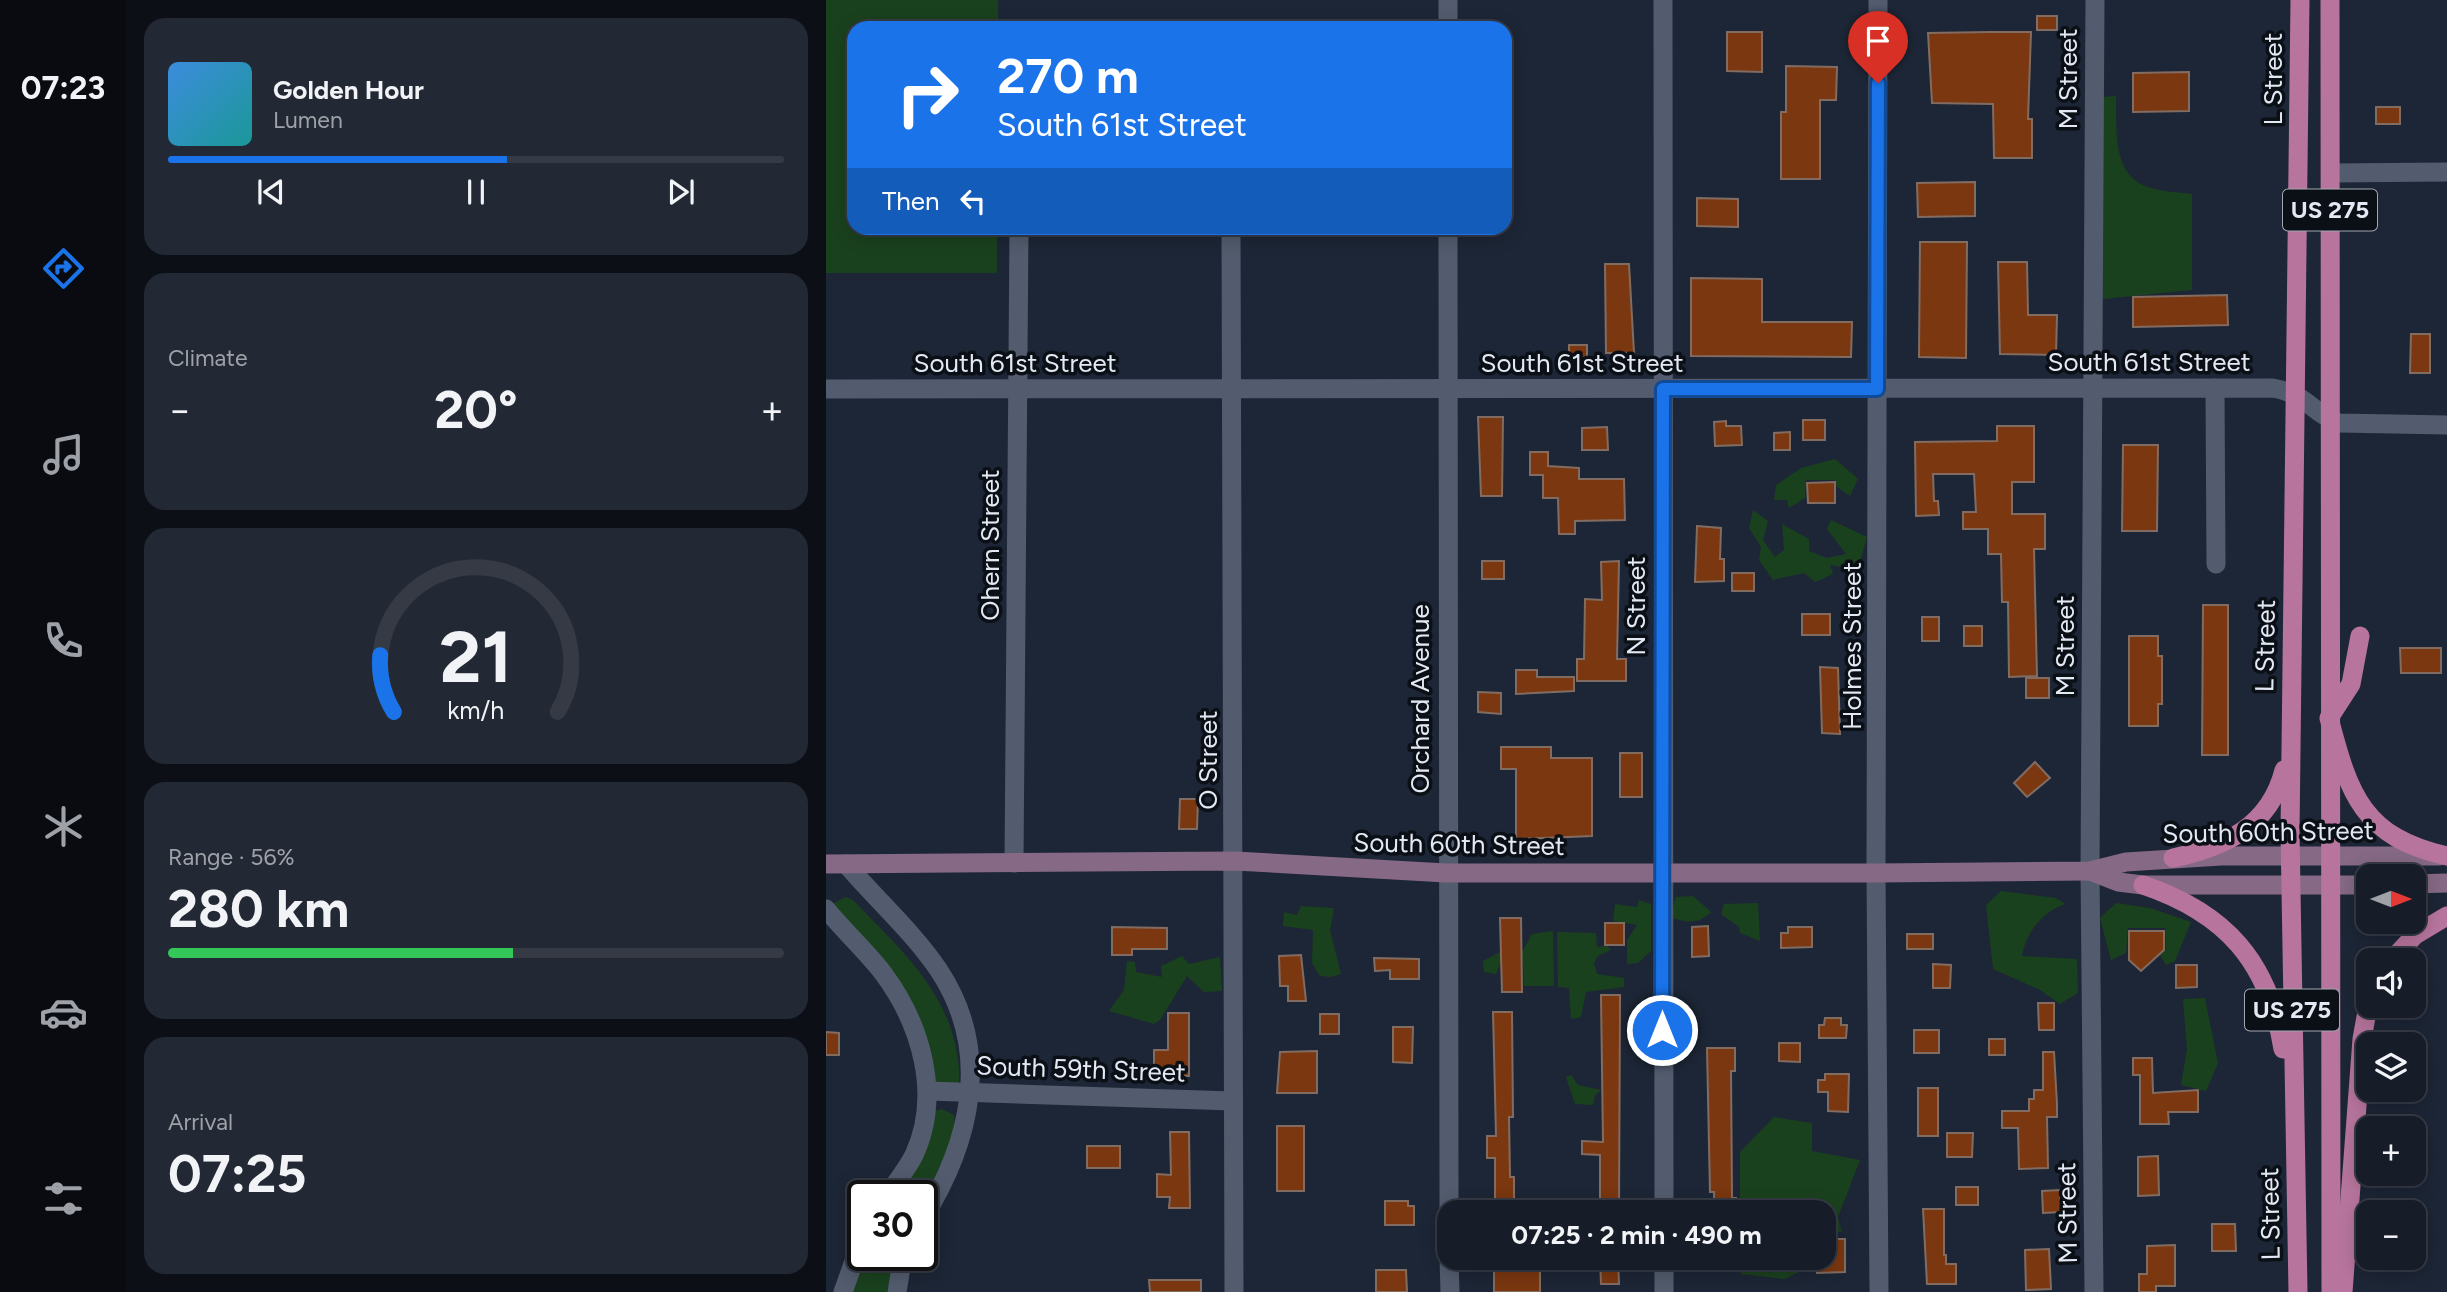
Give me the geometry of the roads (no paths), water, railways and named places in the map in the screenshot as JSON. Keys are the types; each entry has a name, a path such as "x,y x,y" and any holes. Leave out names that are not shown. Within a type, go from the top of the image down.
{"main road":[{"name":"L Street","path":"2298,1292 2290,886 2290,741 2300,0"},
{"name":"US 275","path":"2330,0 2331,1292"},
{"path":"2360,636 2351,684 2329,718 2346,777 2366,813 2397,840 2447,856"},
{"path":"2173,858 2216,848 2248,828 2275,797 2281,785 2290,741"},
{"name":"South 60th Street","path":"826,864 1235,861 1446,873 1876,873 2090,871 2126,862 2173,858 2447,856"},
{"name":"South 60th Street","path":"2090,871 2118,881 2143,885 2356,885"},
{"path":"2426,884 2447,883"},
{"path":"2143,885 2182,900 2213,919 2238,942 2258,968 2271,996 2280,1029 2294,1135"},
{"path":"2403,948 2415,935 2447,916"},
{"path":"2343,1292 2361,1039 2365,1018"}],"street":[{"path":"1448,0 1448,21"},
{"name":"N Street","path":"1663,0 1664,1200"},
{"name":"Holmes Street","path":"1878,0 1876,873 1880,1292"},
{"name":"M Street","path":"2094,1292 2090,871 2095,0"},
{"path":"2331,173 2447,172"},
{"name":"Ohern Street","path":"1014,863 1019,235"},
{"name":"O Street","path":"1231,235 1235,861 1234,1292"},
{"name":"Orchard Avenue","path":"1448,235 1446,873 1449,1200"},
{"path":"2215,388 2216,564"},
{"name":"South 61st Street","path":"826,389 2273,388 2296,393 2329,419"},
{"path":"2329,419 2360,425 2447,425"},
{"path":"846,864 938,969 955,1001 963,1026 968,1051 970,1092 958,1152 938,1190"},
{"path":"826,909 882,971 907,1011 918,1035 928,1091 926,1116 914,1155 897,1180"},
{"name":"South 59th Street","path":"928,1091 1233,1101"},
{"path":"1449,1270 1450,1292"},
{"path":"1664,1270 1664,1292"},
{"path":"843,1292 850,1271"},
{"path":"897,1292 900,1271"}]}
